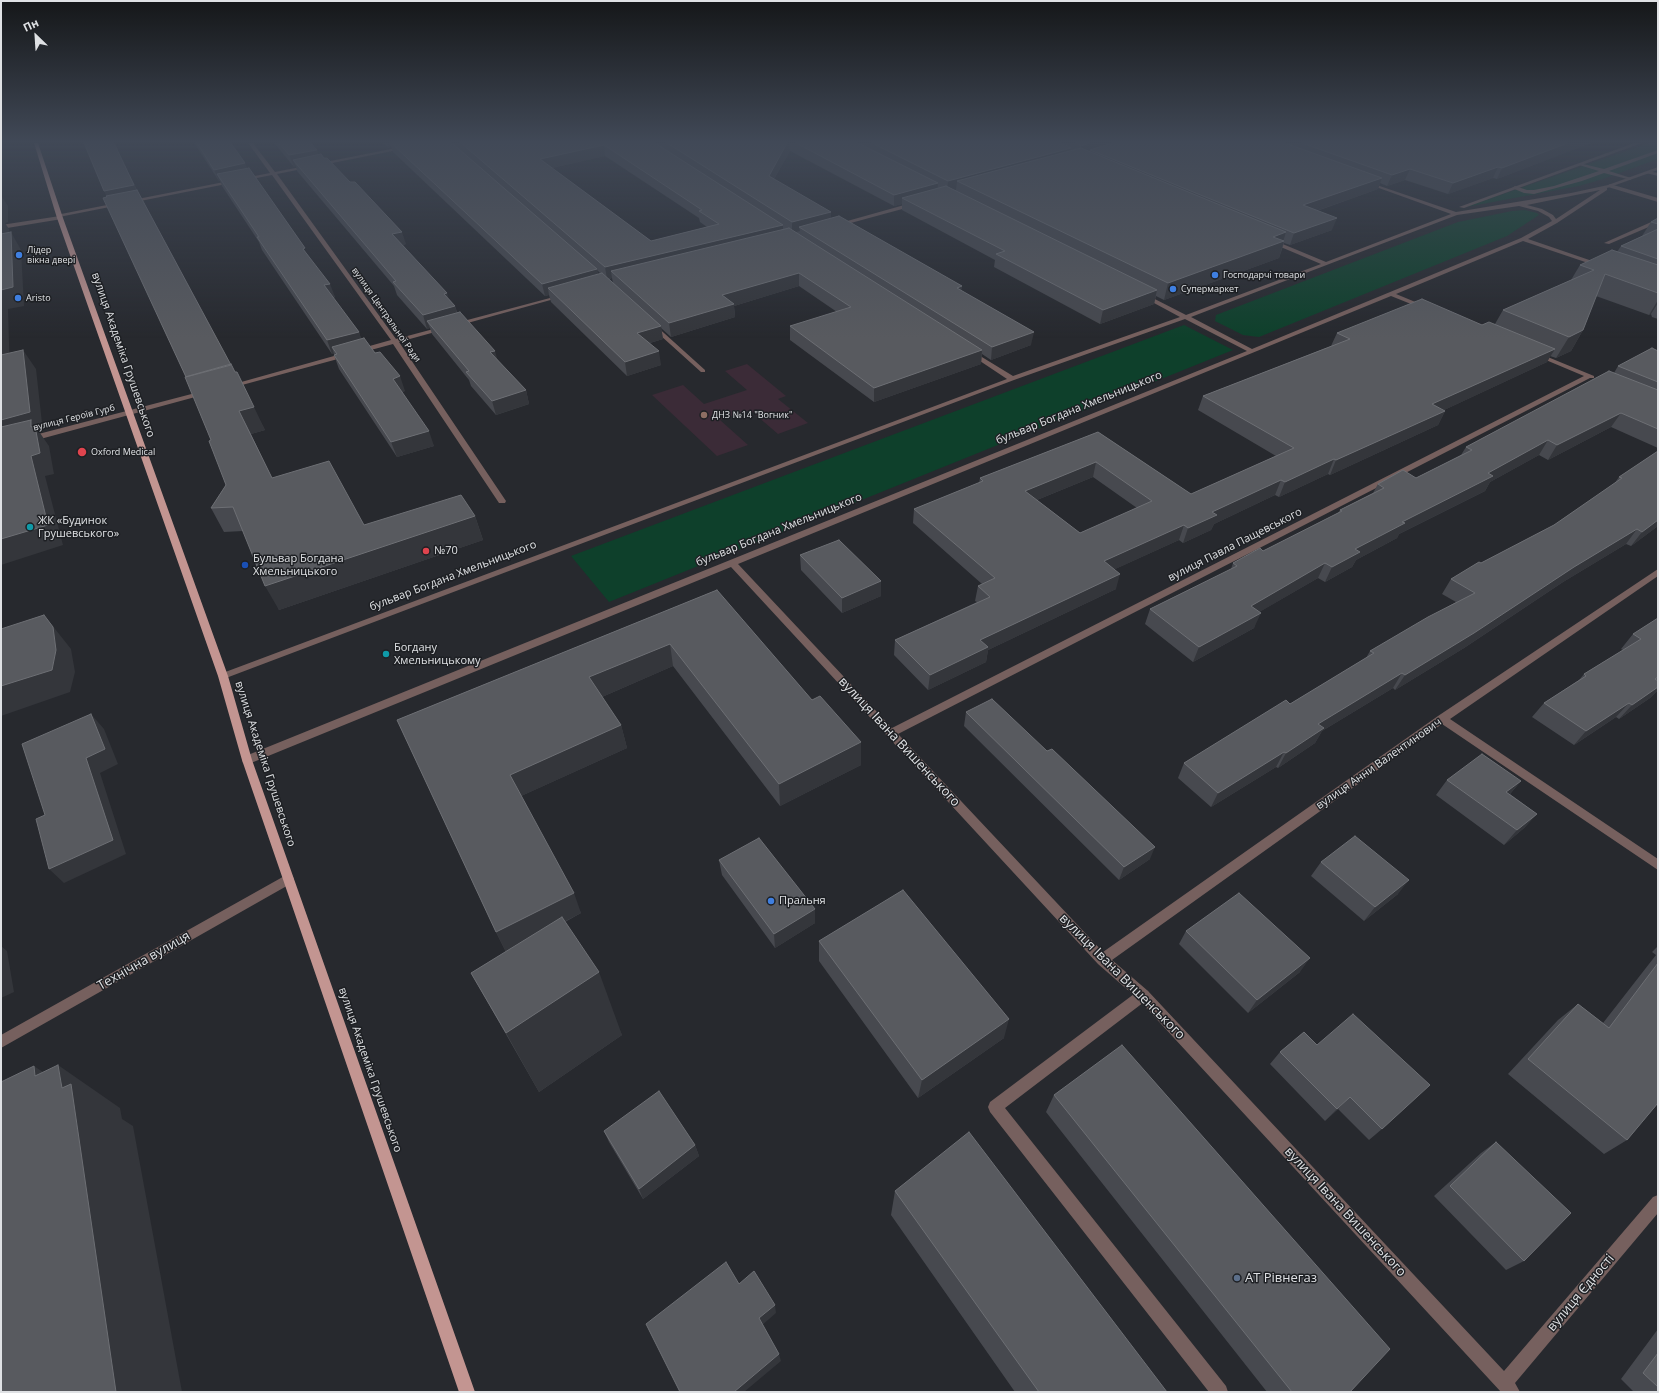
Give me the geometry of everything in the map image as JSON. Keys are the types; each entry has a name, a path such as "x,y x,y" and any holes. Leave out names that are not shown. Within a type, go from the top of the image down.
{"main road":[{"name":"вулиця Академіка Грушевського","path":"57,208 223,676 247,760 468,1392"}],"street":[{"path":"1,227 105,208"},
{"name":"вулиця Центральної Ради","path":"298,208 395,342 502,501"},
{"path":"826,228 900,208"},
{"path":"1439,208 1456,214"},
{"name":"бульвар Богдана Хмельницького","path":"223,676 1012,379 1187,316 1456,214 1494,208"},
{"path":"1533,208 1551,216 1555,222"},
{"name":"бульвар Богдана Хмельницького","path":"247,760 732,563 1523,238 1555,222 1576,208"},
{"path":"1606,243 1658,221"},
{"path":"1523,238 1606,268"},
{"path":"1268,240 1326,264"},
{"path":"220,389 395,342 568,293"},
{"path":"1139,293 1252,350"},
{"path":"1390,293 1427,309"},
{"path":"646,319 703,371"},
{"path":"966,350 1012,379"},
{"name":"вулиця Павла Пащевського","path":"890,733 1592,377 1530,351"},
{"name":"вулиця Героїв Гурб","path":"24,441 213,391"},
{"name":"вулиця Івана Вишенського","path":"732,563 1102,960 1142,995 1508,1388"},
{"name":"вулиця Анни Валентинович","path":"1102,960 1442,719 1658,572"},
{"path":"1442,719 1658,865"},
{"name":"Технічна вулиця","path":"1,1042 288,879"},
{"path":"1142,995 995,1107 1220,1392"},
{"name":"вулиця Єдності","path":"1508,1388 1658,1202"}],"shaded area":[{"name":"ДНЗ №14 \"Вогник\"","path":"747,364 786,396 778,399 808,423 778,434 750,410 720,420 748,445 717,456 652,395 683,385 704,404 747,390 725,371"}],"green space":[{"path":"1525,210 1537,213 1539,215 1507,236 1259,337 1243,335 1215,321 1216,315 1458,222 1512,211"},
{"path":"1184,325 1233,350 609,602 571,556"}],"building":[{"path":"108,208 147,208 231,365 186,377"},
{"path":"240,208 277,208 305,248 303,249 330,284 324,285 359,332 327,340 257,237 259,237"},
{"path":"334,208 379,208 402,232 392,234 447,293 444,294 455,306 423,315 393,282 396,281"},
{"path":"461,208 527,208 597,269 542,284"},
{"path":"536,208 606,208 651,241 719,224 699,211 702,210 699,208 756,208 783,225 605,267"},
{"path":"770,208 824,208 831,212 792,222"},
{"path":"921,208 991,208 1157,290 1103,310 996,254 1005,251"},
{"path":"1013,208 1227,208 1286,232 1273,237 1284,241 1168,283"},
{"path":"1233,208 1311,208 1337,218 1294,233"},
{"path":"839,216 962,286 957,288 1034,332 992,347 799,227"},
{"path":"1658,218 1658,224 1651,222"},
{"path":"789,228 982,350 874,388 790,326 851,307 799,273 722,295 734,304 669,323 611,271"},
{"path":"1658,229 1658,259 1621,246"},
{"path":"11,232 13,287 1,290 1,234"},
{"path":"1612,250 1658,265 1658,293 1605,274 1583,330 1569,337 1503,310 1594,270 1580,265"},
{"path":"602,273 661,326 637,333 659,351 625,362 548,288"},
{"path":"1422,299 1482,325 1489,322 1555,349 1432,404 1445,411 1285,482 1281,480 1212,512 1217,515 1188,528 1184,525 1104,561 1120,574 980,640 988,647 930,675 895,640 990,597 978,586 995,578 914,509 983,481 980,478 1098,432 1191,494 1294,448 1203,396 1350,339 1337,333","holes":["1096,462 1152,501 1080,533 1025,491"]},
{"path":"460,312 495,351 490,352 526,390 492,401 466,372 469,371 427,321"},
{"path":"364,338 375,353 380,352 400,376 393,379 429,431 391,442 334,355 337,354 332,347"},
{"path":"1652,348 1658,351 1658,382 1618,366"},
{"path":"23,350 30,412 1,420 1,355"},
{"path":"231,364 235,372 237,372 254,407 239,411 272,478 329,461 364,525 461,495 475,516 265,586 233,507 211,508 226,485 209,441 211,440 185,377"},
{"path":"1609,371 1658,390 1658,429 1621,413 1557,445 1548,440 1488,473 1493,476 1402,522 1405,523 1355,549 1360,552 1332,567 1325,563 1251,606 1261,613 1199,647 1150,609 1237,566 1233,563 1260,548 1263,551 1384,488 1378,484 1403,470 1416,478 1472,450 1466,447"},
{"path":"31,420 31,427 35,426 40,453 31,456 48,525 1,539 1,427"},
{"path":"1658,451 1658,520 1642,532 1637,529 1574,567 1474,633 1405,675 1402,673 1318,724 1324,728 1286,753 1284,752 1218,793 1184,763 1286,700 1290,704 1374,653 1370,651 1428,617 1475,593 1451,579 1479,562 1481,563 1554,525 1622,478 1619,477"},
{"path":"839,540 881,581 842,598 800,555"},
{"path":"717,590 812,700 820,696 861,742 779,784 670,644 589,677 621,725 510,775 574,893 496,932 397,720"},
{"path":"44,615 53,627 56,650 52,670 1,686 1,629"},
{"path":"1658,618 1658,677 1655,679 1658,681 1658,687 1632,705 1629,703 1586,731 1544,703 1586,676 1584,674 1641,639 1633,634"},
{"path":"992,699 1047,751 1052,749 1155,847 1124,867 966,712"},
{"path":"91,714 105,749 86,758 113,840 49,869 36,819 45,815 22,744"},
{"path":"1482,754 1521,781 1506,792 1537,814 1517,830 1447,780"},
{"path":"1355,836 1409,880 1375,907 1321,862"},
{"path":"759,838 815,909 774,934 719,860"},
{"path":"903,890 1009,1019 922,1080 819,941"},
{"path":"1239,893 1310,958 1257,1000 1186,931"},
{"path":"562,917 599,972 506,1033 471,973"},
{"path":"1658,963 1658,1103 1627,1140 1528,1059 1578,1004 1609,1028"},
{"path":"1353,1014 1430,1085 1382,1129 1350,1097 1337,1109 1280,1052 1304,1032 1317,1045"},
{"name":"АТ Рівнегаз","path":"1122,1045 1390,1349 1350,1392 1292,1392 1054,1095"},
{"path":"58,1065 62,1088 71,1084 116,1392 1,1392 1,1082 34,1066 35,1076"},
{"path":"659,1091 695,1145 639,1189 604,1131"},
{"path":"969,1132 1167,1392 1039,1392 895,1191"},
{"path":"1496,1142 1571,1213 1524,1261 1450,1186"},
{"path":"726,1262 739,1284 754,1271 775,1305 759,1318 779,1354 734,1392 680,1392 646,1324"},
{"path":"1658,1353 1658,1387 1643,1373"}],"place":[{"name":"Лідер вікна двері","path":"19,255"},
{"name":"Господарчі товари","path":"1215,275"},
{"name":"Супермаркет","path":"1173,289"},
{"name":"Aristo","path":"18,298"},
{"name":"ДНЗ №14 \"Вогник\"","path":"704,415"},
{"name":"Oxford Medical","path":"82,452"},
{"name":"ЖК «Будинок Грушевського»","path":"30,527"},
{"name":"№70","path":"426,551"},
{"name":"Бульвар Богдана Хмельницького","path":"245,565"},
{"name":"Богдану Хмельницькому","path":"386,654"},
{"name":"Пральня","path":"771,901"},
{"name":"АТ Рівнегаз","path":"1237,1278"}]}
